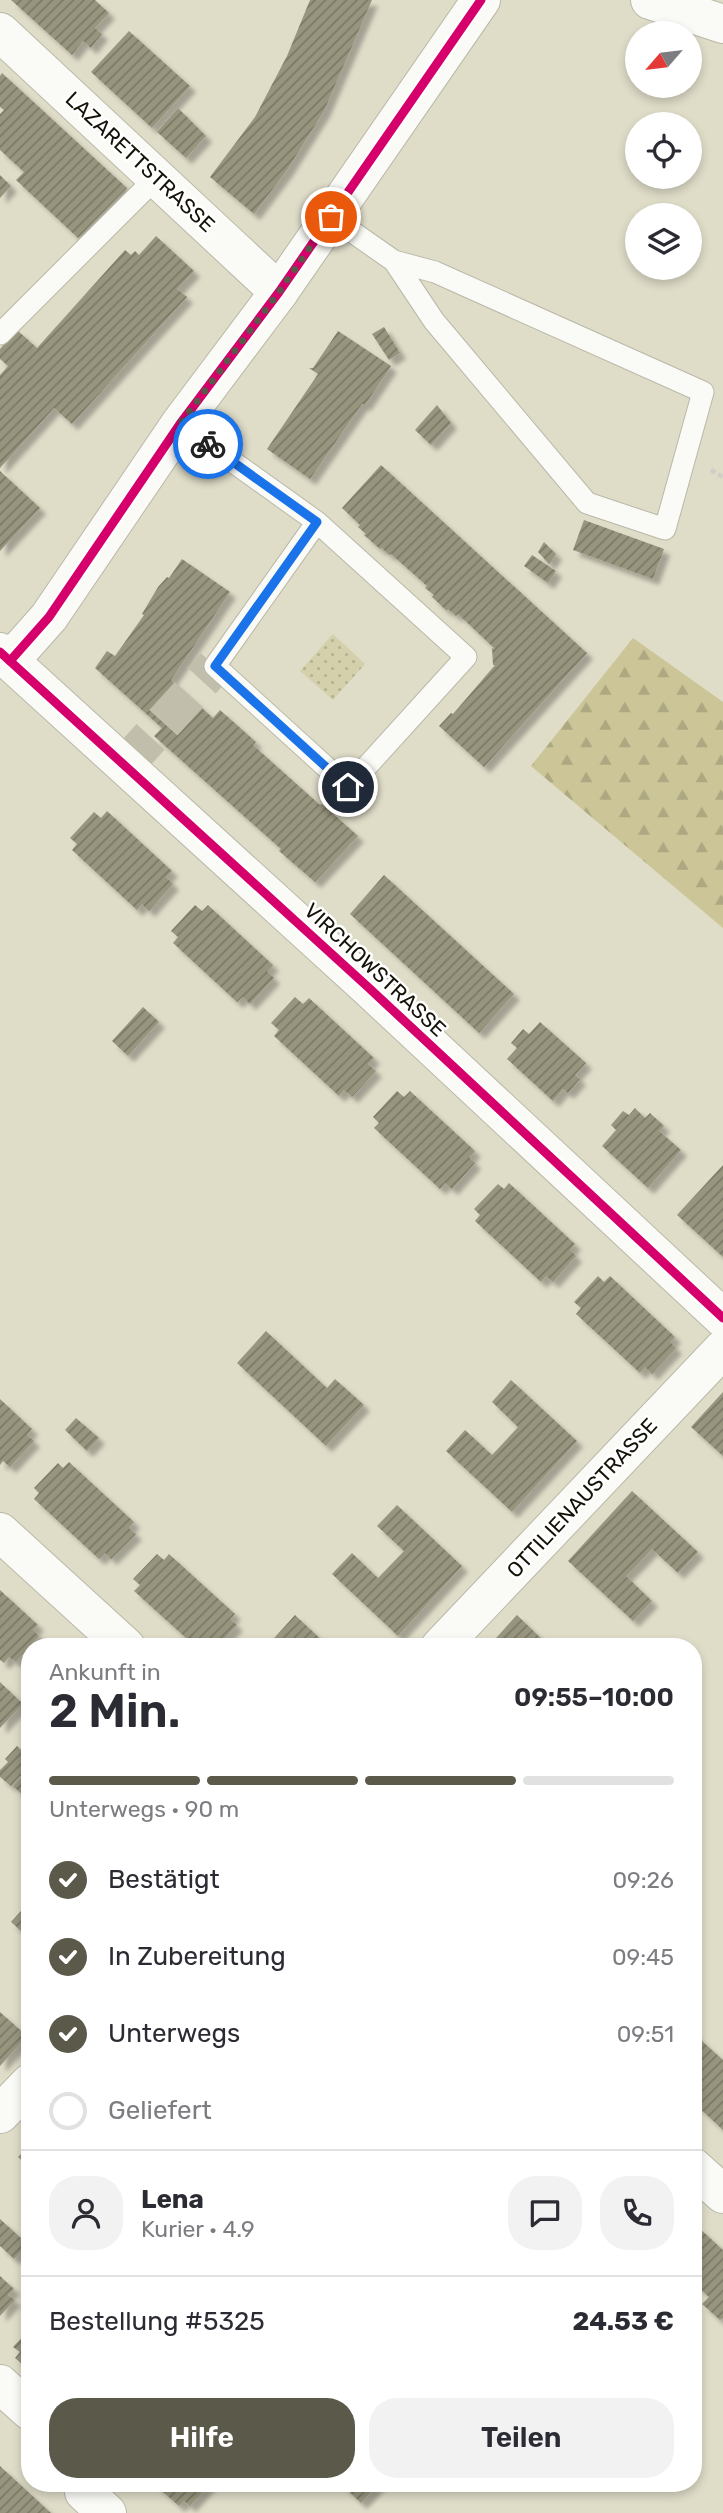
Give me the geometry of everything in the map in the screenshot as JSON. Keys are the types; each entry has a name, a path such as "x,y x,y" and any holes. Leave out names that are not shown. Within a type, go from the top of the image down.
{"street":[{"path":"5,656 49,617 180,424 279,292 481,0"},
{"path":"650,0 723,24"},
{"name":"LAZARETTSTRASSE","path":"0,33 279,292"},
{"name":"VIRCHOWSTRASSE","path":"5,656 369,988 723,1318"},
{"name":"OTTILIENAUSTRASSE","path":"449,1638 723,1349"},
{"path":"0,1532 116,1638"},
{"path":"0,2114 21,2092"},
{"path":"702,2175 723,2194"},
{"path":"0,2384 21,2403"},
{"path":"84,2492 107,2513"}],"lane":[{"path":"0,334 157,177"},
{"path":"331,217 394,261 435,272 703,392 665,529 587,503 434,321 394,261"},
{"path":"180,424 317,522 466,657 348,787 215,666 317,522"}],"green space":[{"path":"633,638 723,702 723,928 531,766"}],"shaded area":[{"path":"333,634 365,664 333,700 300,671"}],"building":[{"path":"11,0 95,0 109,13 95,28 102,34 91,48 83,41 72,55"},
{"path":"310,0 372,0 324,111 287,170 254,214 210,177 255,117 287,56"},
{"path":"129,31 190,86 152,128 91,72"},
{"path":"2,73 127,188 78,238 16,180 24,172 0,150 0,114 4,110 0,107"},
{"path":"178,108 206,136 186,158 157,132"},
{"path":"0,175 11,186 0,198"},
{"path":"156,236 194,271 177,289 187,297 72,424 54,408 0,468 0,375 8,366 0,359 0,349 17,330 37,348 125,250 131,255 135,251 139,255"},
{"path":"384,327 400,353 389,360 372,334"},
{"path":"338,331 391,366 310,479 267,449 318,374 309,368 313,368"},
{"path":"437,405 451,423 431,445 415,430"},
{"path":"381,465 587,653 484,767 439,726 453,714 495,665 492,648 495,649 458,614 456,616 448,609 447,611 432,597 434,595 425,588 427,586 391,554 380,549 364,535 366,534 358,527 360,525 342,508"},
{"path":"0,471 40,508 0,551"},
{"path":"584,520 664,549 653,579 573,550"},
{"path":"544,542 556,554 549,564 538,552"},
{"path":"532,555 556,571 548,583 524,566"},
{"path":"182,559 230,592 171,680 213,718 220,710 256,742 253,745 358,836 315,882 154,736 162,728 95,668 107,651 115,656 144,615 142,614 158,587 169,578"},
{"path":"107,811 172,871 166,877 173,884 149,911 142,904 137,910 72,850 77,844 70,838 94,812 101,818"},
{"path":"384,875 514,994 479,1033 350,914"},
{"path":"195,905 202,911 208,905 273,965 267,971 274,978 250,1004 243,997 237,1002 173,943 178,937 171,931"},
{"path":"295,997 303,1004 309,998 374,1058 368,1064 376,1071 352,1097 344,1090 339,1096 274,1036 279,1030 271,1023"},
{"path":"143,1007 159,1022 128,1056 112,1041"},
{"path":"540,1022 586,1063 575,1075 580,1079 568,1093 563,1089 553,1101 507,1059 517,1048 511,1043 523,1029 529,1034"},
{"path":"397,1091 404,1097 410,1091 475,1151 469,1157 475,1163 452,1189 445,1183 440,1189 374,1128 379,1123 373,1117"},
{"path":"635,1108 645,1118 650,1113 664,1126 659,1131 681,1150 648,1188 602,1146 616,1130 611,1125 623,1111 629,1115"},
{"path":"723,1165 723,1257 677,1215"},
{"path":"509,1183 575,1244 570,1250 576,1256 553,1282 546,1276 541,1282 475,1221 480,1215 474,1209 498,1184 504,1189"},
{"path":"598,1276 604,1282 610,1276 675,1337 670,1342 676,1348 652,1374 645,1367 640,1373 576,1314 581,1308 574,1302"},
{"path":"266,1331 327,1388 335,1379 364,1405 326,1446 237,1363"},
{"path":"511,1380 577,1441 512,1512 446,1451 465,1430 492,1455 518,1427 492,1402"},
{"path":"723,1392 723,1456 691,1427"},
{"path":"0,1399 32,1429 27,1435 34,1441 10,1467 3,1461 0,1465"},
{"path":"76,1418 99,1438 87,1451 65,1430"},
{"path":"69,1462 134,1522 129,1528 136,1534 111,1559 105,1553 99,1559 34,1499 39,1493 34,1488 58,1463 63,1468"},
{"path":"632,1491 698,1552 678,1573 652,1549 626,1576 652,1601 633,1621 568,1561"},
{"path":"397,1505 462,1566 398,1636 332,1574 352,1553 378,1578 404,1551 377,1526"},
{"path":"157,1554 164,1560 169,1554 235,1614 230,1619 237,1625 225,1638 186,1638 134,1591 140,1585 133,1579"},
{"path":"0,1590 38,1625 33,1630 39,1636 21,1638 21,1656 16,1662 9,1657 4,1663 0,1660"},
{"path":"295,1615 320,1638 274,1638"},
{"path":"517,1615 541,1638 496,1638"},
{"path":"0,1682 21,1702 21,1706 0,1728"},
{"path":"17,1746 21,1750 21,1776 11,1786 0,1777 0,1770 8,1762 5,1759"},
{"path":"21,1778 21,1794 13,1786"},
{"path":"21,1911 21,1931 11,1922"},
{"path":"0,2012 21,2031 21,2043 0,2066"},
{"path":"702,2041 723,2060 723,2130 702,2110"},
{"path":"0,2219 21,2238 21,2252 14,2259 0,2246"},
{"path":"702,2231 723,2250 723,2318 720,2320 702,2304 709,2297 702,2290"},
{"path":"0,2276 14,2289 8,2295 15,2300 0,2316"},
{"path":"21,2339 21,2363 15,2358 20,2352 13,2347"},
{"path":"0,2466 21,2485 21,2492 28,2492 51,2513 0,2513"},
{"path":"163,2492 203,2492 190,2506 184,2501 179,2506"},
{"path":"349,2492 371,2492 361,2503"}],"tunnel":[{"path":"125,765 215,666"}],"cycle path":[{"path":"10,661 49,617 180,424 279,292 481,0"},
{"path":"0,652 369,988 723,1318"}],"way so far":[{"path":"208,444 180,424 279,292 331,217"}],"route":[{"path":"208,444 317,522 215,666 348,787"}]}
